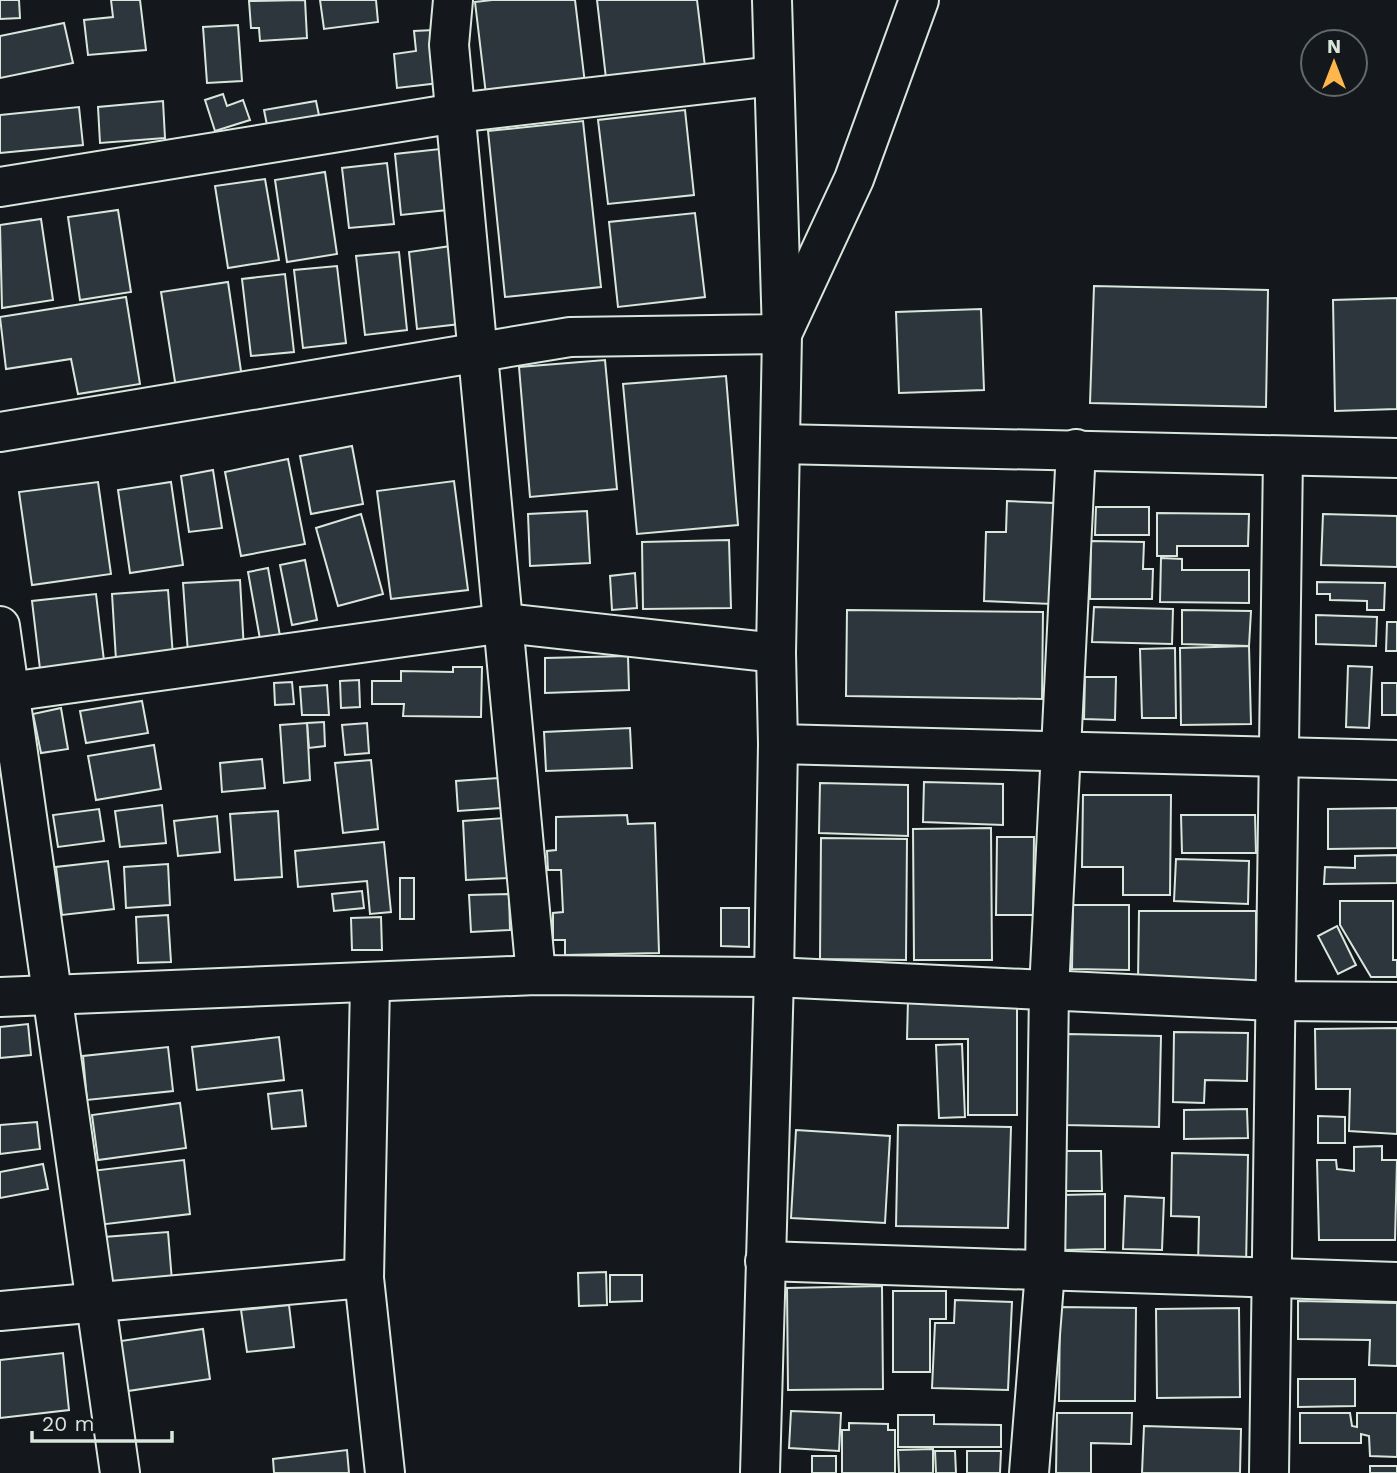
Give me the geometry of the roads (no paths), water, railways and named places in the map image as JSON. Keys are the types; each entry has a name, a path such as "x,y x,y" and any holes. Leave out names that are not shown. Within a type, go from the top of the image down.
{"street":[{"path":"453,0 449,45 536,975"},
{"path":"760,1473 774,977 782,334 772,0"},
{"path":"782,334 854,179 919,0"},
{"path":"0,187 456,113 774,76"},
{"path":"0,432 570,337 782,334"},
{"path":"780,444 1397,458"},
{"path":"1029,1473 1045,1271 1049,990 1076,449"},
{"path":"1269,1473 1283,456"},
{"path":"9,692 505,623 776,653"},
{"path":"0,626 120,1473"},
{"path":"778,744 1397,760"},
{"path":"0,998 536,975 774,977 1274,1002 1397,1002"},
{"path":"370,984 364,1278 385,1473"},
{"path":"765,1261 1397,1282"},
{"path":"0,1311 96,1300 364,1278"}]}
